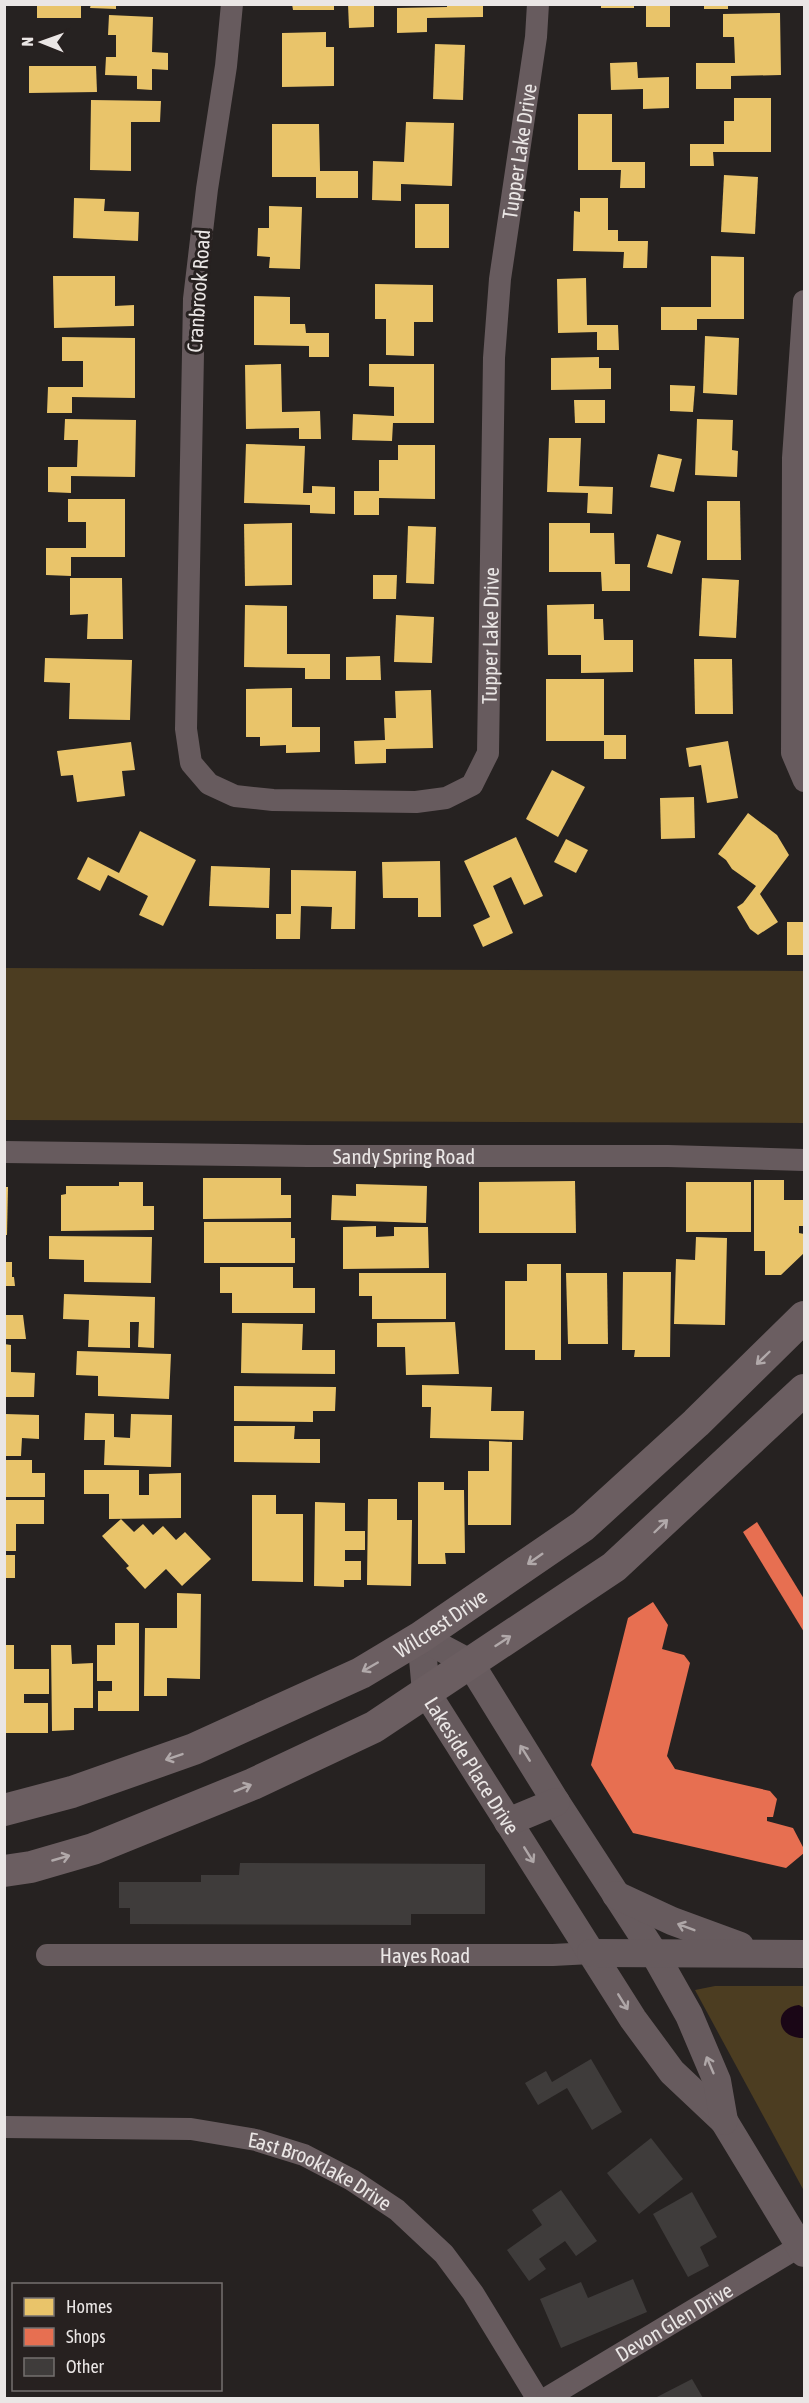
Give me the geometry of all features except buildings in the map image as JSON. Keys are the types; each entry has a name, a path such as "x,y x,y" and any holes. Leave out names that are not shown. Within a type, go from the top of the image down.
{"main road":[{"name":"Wilcrest Drive","path":"4,1810 72,1792 194,1749 361,1672 421,1637 583,1526 696,1423 804,1317"},
{"path":"4,1871 31,1867 93,1849 253,1784 374,1727 614,1567 804,1390"}],"street":[{"name":"Cranbrook Road","path":"189,580 194,299 207,189 226,66 232,4"},
{"name":"Tupper Lake Drive","path":"189,580 186,729 191,763 209,784 235,796 273,800 416,802 447,798 472,785 488,753 494,358 498,302 536,37 538,4"},
{"path":"804,301 793,458 792,729 792,753 804,781"},
{"name":"Sandy Spring Road","path":"4,1152 308,1156 668,1156 804,1160"},
{"path":"421,1637 470,1663"},
{"name":"Lakeside Place Drive","path":"421,1637 426,1692 633,2019 672,2072 724,2121 802,2249"},
{"name":"Lakeside Place Drive","path":"470,1663 556,1802 654,1953 689,2015 717,2081 724,2121"},
{"path":"508,1822 556,1802"},
{"path":"616,1894 672,1921 761,1954"},
{"name":"Hayes Road","path":"46,1955 804,1954"},
{"name":"East Brooklake Drive","path":"4,2127 191,2129 256,2140 304,2155 352,2180 397,2210 444,2254 473,2293 537,2398"},
{"name":"Devon Glen Drive","path":"547,2398 802,2249"}],"shaded area":[{"path":"4,968 804,971 804,1123 5,1120"},
{"path":"715,1986 804,1986 804,2191 695,1990"},
{"path":"799,2005 804,2008 804,2038 788,2034 781,2023 784,2012 790,2007"}]}
